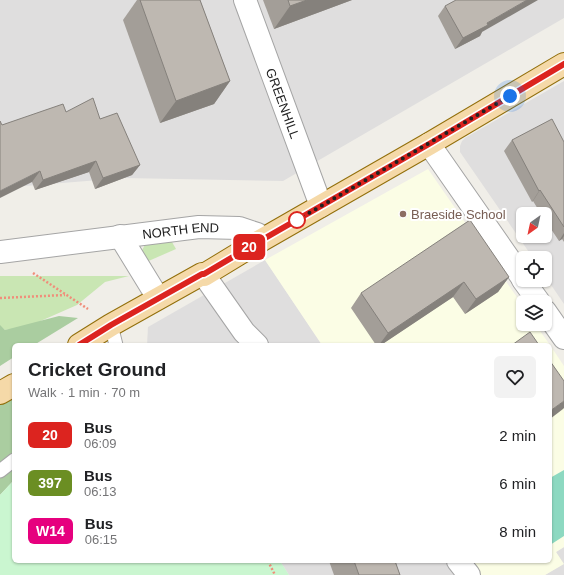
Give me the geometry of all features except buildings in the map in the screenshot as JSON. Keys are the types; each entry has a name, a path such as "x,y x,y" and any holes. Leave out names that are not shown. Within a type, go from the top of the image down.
{"main road":[{"path":"86,343 114,335 158,298 204,274 564,64"},
{"path":"0,394 12,386"}],"street":[{"name":"GREENHILL","path":"245,0 321,206"},
{"path":"429,144 516,270"},
{"name":"NORTH END","path":"0,252 199,227 239,228 257,234 260,241"},
{"name":"NORTH END","path":"120,236 158,298"},
{"path":"204,274 244,332 256,343"},
{"path":"552,321 564,338"},
{"path":"460,563 469,575"}],"lane":[{"path":"0,471 12,462"}],"path":[{"path":"30,271 88,309"},
{"path":"0,298 65,294"},
{"path":"269,563 275,575"}],"shaded area":[{"path":"0,0 564,0 564,18 283,181 124,178 0,188"},
{"path":"564,81 564,304 552,286 552,251 528,251 523,243 552,243 552,207 516,207 516,233 460,152 462,141"},
{"name":"Braeside School","path":"428,169 516,296 516,331 540,331 549,343 321,343 265,260"},
{"path":"265,260 321,343 147,343 148,327"},
{"path":"552,348 564,366 564,547 556,552 564,564 545,575 477,575 468,563 552,563"},
{"path":"564,547 564,575 545,575 563,564 556,552"},
{"path":"281,563 468,563 477,575 289,575"}],"green space":[{"path":"172,242 176,249 144,263 141,252 146,243"},
{"path":"0,276 129,276 105,282 77,305 27,327 5,330 0,326"},
{"path":"59,316 78,318 37,343 12,343 12,358 0,366 0,325 5,330"},
{"path":"12,397 12,482 0,495 0,404"},
{"path":"564,470 564,536 552,544 552,477"},
{"path":"12,482 12,563 281,563 289,575 0,575 0,495"}],"bus line":[{"name":"20","path":"82,343 123,318 204,274 429,144 564,64"}],"place":[{"name":"Braeside School","path":"403,214"}],"route":[{"path":"297,220 510,96"}]}
